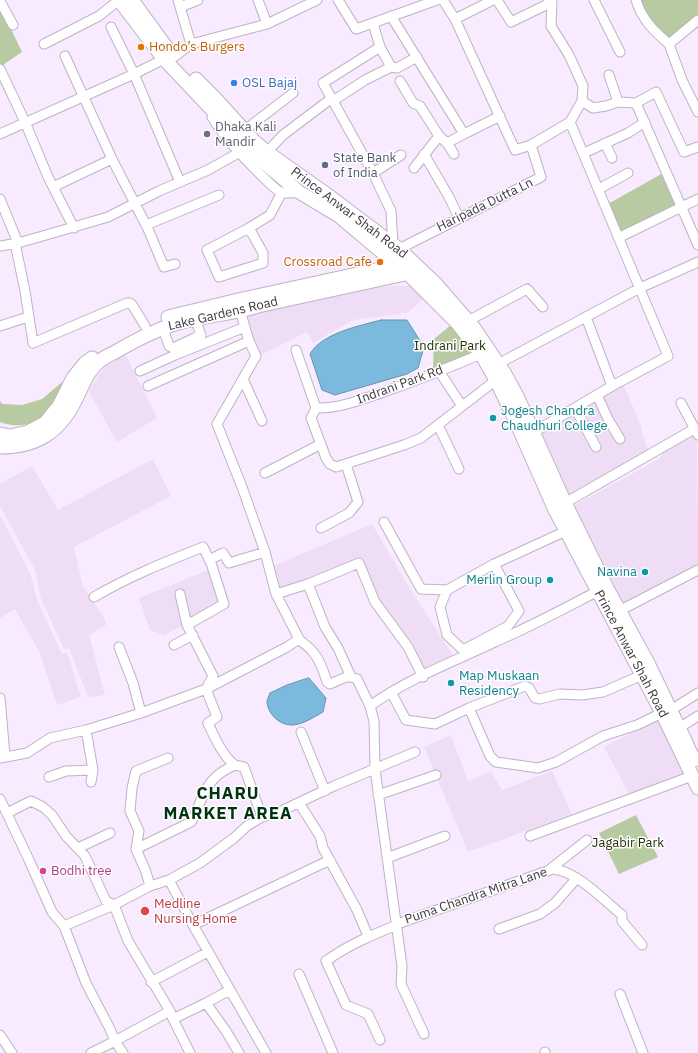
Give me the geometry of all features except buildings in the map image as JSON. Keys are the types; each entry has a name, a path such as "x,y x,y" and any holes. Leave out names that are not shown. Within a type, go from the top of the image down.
{"main road":[{"name":"Prince Anwar Shah Road","path":"119,0 202,98 254,154 299,192 339,216 398,265 414,268 436,284 468,321 498,364 517,396 534,432 560,502 566,531 642,675 679,728 696,768 698,788"},
{"name":"Prince Anwar Shah Road","path":"132,0 169,58 215,98 267,152 325,193 396,247 481,354 647,662 667,711 696,768"},
{"name":"Lake Gardens Road","path":"0,447 17,447 35,442 50,433 66,416 88,373 101,360 127,345 163,328 239,306 398,265"},
{"name":"Lake Gardens Road","path":"0,434 10,436 28,432 45,423 59,406 73,378 85,363 108,347 145,326 175,314 276,302 414,268"}],"street":[{"path":"44,44 99,16 119,0"},
{"path":"191,44 179,4 198,0"},
{"path":"258,0 267,24"},
{"path":"0,134 169,58 191,44 267,24 316,0"},
{"path":"338,0 356,29 436,0"},
{"path":"443,0 455,19 515,150 531,145 570,122 582,101 583,86 569,55 551,26 551,0"},
{"path":"455,19 494,0"},
{"path":"497,0 511,22 546,5 551,0"},
{"path":"594,0 620,52"},
{"path":"636,0 640,12 654,31 669,44 682,80 698,112"},
{"path":"0,1 13,25"},
{"path":"391,16 464,134"},
{"path":"669,44 698,20"},
{"path":"373,23 380,47 391,66 397,68 417,57"},
{"path":"111,27 134,74 180,182"},
{"path":"380,47 323,83 373,173 391,211 396,247"},
{"path":"65,56 112,159 146,225 164,267 175,264"},
{"path":"267,152 283,135 333,100 391,66"},
{"path":"0,69 53,187 74,228"},
{"path":"609,75 618,102"},
{"path":"400,81 413,103 420,106 438,136 446,143 454,154"},
{"path":"582,101 592,108 618,102 636,103 656,92 684,152 698,147"},
{"path":"245,130 293,93"},
{"path":"202,98 214,120 226,137 271,184 287,194 299,192"},
{"path":"636,103 698,245"},
{"path":"446,143 500,116"},
{"path":"534,432 612,386 668,356 620,238 570,122"},
{"path":"584,153 628,133 645,122"},
{"path":"414,168 438,136"},
{"path":"605,143 612,158"},
{"name":"Haripada Dutta Ln","path":"396,247 459,218 541,177 531,145"},
{"path":"0,246 74,228 108,217 208,170 240,152"},
{"path":"424,154 459,218"},
{"path":"373,173 401,155"},
{"path":"53,187 112,159"},
{"path":"599,189 628,173"},
{"path":"249,228 262,252 263,263 219,277 207,250 270,216 282,192"},
{"path":"146,225 220,195"},
{"path":"620,238 698,199"},
{"path":"0,200 16,243 33,342 127,303 130,303 133,306 145,326"},
{"path":"498,364 640,288 698,262"},
{"path":"468,321 527,289 543,307"},
{"path":"239,306 249,341 256,356 217,424 242,486 265,552 276,594 299,639 304,645 313,651 325,674 327,682 330,684 351,677 357,679 370,706 374,721 375,769 378,784 378,795 402,966 401,984 424,1034"},
{"path":"0,326 28,317"},
{"path":"586,317 612,386"},
{"path":"163,328 169,346 173,348 201,335 195,319"},
{"path":"140,371 175,354 245,327"},
{"path":"148,386 249,341"},
{"path":"296,350 316,408 311,418 330,464 336,467 421,438 496,380"},
{"name":"Indrani Park Rd","path":"316,408 326,408 349,404 481,354"},
{"path":"439,371 462,406"},
{"path":"243,379 262,421"},
{"path":"597,396 620,439"},
{"path":"560,502 696,432 681,402"},
{"path":"574,408 596,447"},
{"path":"438,425 459,469"},
{"path":"265,473 321,444"},
{"path":"321,528 349,513 358,502 346,464"},
{"path":"384,522 421,589 447,590 494,564 566,531"},
{"path":"94,597 123,580 203,547 224,604 188,625"},
{"path":"209,560 223,553 229,563 265,552"},
{"path":"276,594 308,584 359,563 375,602 408,647 423,677"},
{"path":"447,590 440,607 447,635 463,650 508,626 519,612 494,564"},
{"path":"619,611 698,570"},
{"path":"308,584 325,627 338,648 351,677"},
{"path":"370,706 391,692 507,637 598,591"},
{"path":"180,594 188,625 213,676 206,689 217,717 208,723 217,742 226,755 235,765 244,767 262,817"},
{"path":"174,645 193,635"},
{"path":"0,698 3,757 27,753 50,738 86,730 141,713 206,689 287,647 299,639"},
{"path":"119,647 133,683 141,713"},
{"path":"391,692 406,720 435,724 469,708 525,686 529,688 535,698 539,699 560,694 582,695 602,692 642,675"},
{"path":"469,708 490,756 496,762 538,768 556,762 603,736 638,725 667,711 698,693"},
{"path":"679,728 698,716"},
{"path":"86,730 93,770 91,782"},
{"path":"301,732 325,791"},
{"path":"64,926 114,905 150,886 169,880 200,863 262,817 282,811 415,752"},
{"path":"150,886 146,872 136,849 139,832 130,811 132,788 136,771 168,758"},
{"path":"136,849 191,822 205,791 215,776 235,765"},
{"path":"530,836 696,768"},
{"path":"49,777 66,771 93,770"},
{"path":"378,795 436,775"},
{"path":"0,799 52,912 64,926 86,983 115,1041 123,1053"},
{"path":"7,813 31,801 43,807 52,815 66,836 85,856 106,901 114,905 128,941 172,1015 190,1053"},
{"path":"299,803 320,836 324,848 357,910 368,936"},
{"path":"78,848 110,833"},
{"path":"388,858 445,836"},
{"path":"546,872 587,840"},
{"path":"193,925 330,860"},
{"name":"Puma Chandra Mitra Lane","path":"380,1040 368,1014 346,1005 326,961 337,953 368,936 397,925 553,869 561,869 577,878 622,915 622,921 642,945"},
{"path":"500,929 540,914 555,903 577,878"},
{"path":"169,880 266,1053"},
{"path":"152,982 208,952"},
{"path":"299,974 333,1053"},
{"path":"91,1053 172,1015 206,1003 230,990"},
{"path":"620,994 643,1053"},
{"path":"206,1003 226,1031 239,1053"},
{"path":"0,1035 12,1053"}],"shaded area":[{"path":"416,285 434,291 407,313 353,320 313,343 307,332 259,356 240,311 317,296 378,287"},
{"path":"124,351 157,418 117,442 89,392 95,380 106,366"},
{"path":"623,383 641,426 648,449 641,457 569,495 540,430"},
{"path":"697,434 698,574 628,613 573,506 659,459 664,451"},
{"path":"153,459 171,496 74,547 82,584 104,617 106,625 89,635 105,695 88,697 69,648 64,649 41,599 35,570 0,506 0,484 32,466 58,510"},
{"path":"0,515 30,573 38,602 62,654 67,652 81,697 57,705 40,653 15,609 0,618"},
{"path":"372,524 409,587 454,657 424,674 378,601 361,560 281,590 273,566"},
{"path":"208,570 223,605 164,635 150,630 139,598"},
{"path":"666,715 696,770 632,800 604,747"},
{"path":"451,735 468,781 491,771 502,790 552,771 572,814 468,852 424,747"}],"green space":[{"path":"638,0 698,0 698,16 668,41 655,28"},
{"path":"0,6 22,52 0,67"},
{"path":"665,172 679,206 620,235 608,204"},
{"name":"Indrani Park","path":"451,325 476,353 433,369 434,339"},
{"path":"67,378 48,416 25,425 13,425 0,422 0,401 2,404 22,405 42,399"},
{"name":"Jagabir Park","path":"636,815 658,857 619,874 599,833"}],"water":[{"path":"381,320 407,320 424,347 418,368 407,374 335,395 322,390 310,354 323,341 342,331"},
{"path":"309,678 326,698 323,712 305,722 293,725 280,722 276,719 268,707 267,701 270,693 287,685"}],"place":[{"name":"Hondo’s Burgers","path":"141,47"},
{"name":"OSL Bajaj","path":"234,83"},
{"name":"Dhaka Kali Mandir","path":"207,134"},
{"name":"State Bank of India","path":"325,165"},
{"name":"Crossroad Cafe","path":"380,262"},
{"name":"Jogesh Chandra Chaudhuri College","path":"493,418"},
{"name":"Navina","path":"645,572"},
{"name":"Merlin Group","path":"550,580"},
{"name":"Map Muskaan Residency","path":"451,683"},
{"name":"Bodhi tree","path":"43,871"},
{"name":"Medline Nursing Home","path":"145,911"}],"district":[{"name":"CHARU MARKET AREA","path":"228,804"}]}
